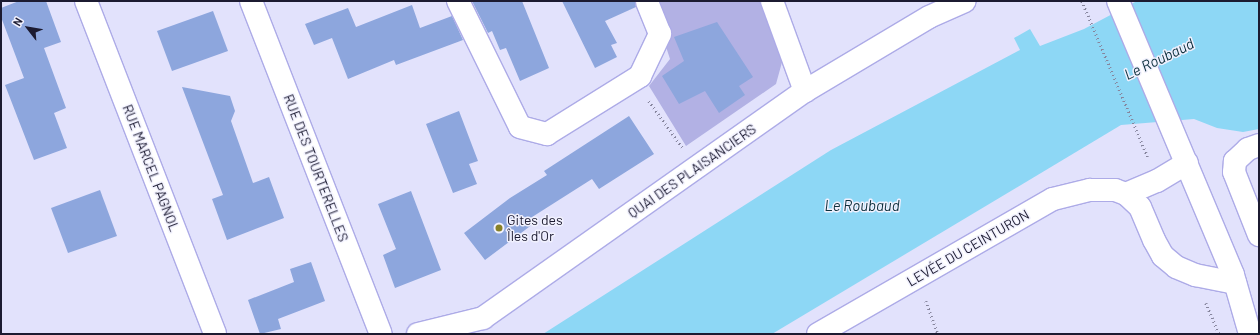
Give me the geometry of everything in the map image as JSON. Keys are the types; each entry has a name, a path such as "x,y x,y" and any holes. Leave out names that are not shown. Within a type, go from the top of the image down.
{"street":[{"name":"RUE MARCEL PAGNOL","path":"86,1 215,334"},
{"name":"RUE DES TOURTERELLES","path":"251,1 381,334"},
{"path":"458,1 520,127 547,134 640,76 660,34 647,1"},
{"path":"772,1 805,91"},
{"name":"QUAI DES PLAISANCIERS","path":"418,334 483,318 696,167 926,9 965,1"},
{"path":"1118,1 1234,279 1250,334"},
{"path":"1259,145 1248,149 1235,161 1234,172 1259,235"},
{"path":"1186,163 1157,181 1126,194 1140,207 1160,251 1176,267 1195,275 1234,279 1259,313"},
{"name":"LEVÉE DU CEINTURON","path":"818,334 1054,199 1090,190 1115,190 1126,194"}],"path":[{"path":"1082,1 1151,164"},
{"path":"633,80 696,167"},
{"path":"916,278 938,334"},
{"path":"1205,300 1219,334"}],"shaded area":[{"path":"651,1 764,1 784,55 776,84 686,146 649,86 670,59"}],"water":[{"name":"Le Roubaud","path":"1137,1 1259,1 1259,129 1243,132 1217,128 1194,119 1121,125 772,334 543,334 831,150 1020,50 1014,38 1030,29 1040,46 1084,29"}],"building":[{"path":"19,1 46,1 61,42 44,48 66,108 54,113 67,148 34,160 5,85 24,78 1,17 1,8"},
{"path":"472,1 522,1 549,68 520,81 506,48 500,50 492,31 488,33"},
{"path":"562,1 635,1 636,7 605,21 617,43 611,45 617,57 595,68"},
{"path":"412,5 420,28 452,16 463,40 396,65 394,60 348,79 332,38 314,45 305,24 348,8 356,27"},
{"path":"213,11 228,51 172,71 157,31"},
{"path":"717,22 753,77 739,86 745,95 719,113 705,91 679,104 662,76 684,61 674,37"},
{"path":"182,87 230,96 235,111 231,121 253,183 269,177 284,218 227,240 212,199 223,195"},
{"path":"459,111 478,161 469,164 477,184 453,193 426,124"},
{"path":"629,116 654,154 599,189 592,179 529,219 533,224 485,260 464,233 510,198 547,175 544,171"},
{"path":"100,190 117,236 68,253 51,208"},
{"path":"411,191 441,270 395,288 383,255 396,249 378,204"},
{"path":"311,262 325,301 278,319 281,329 260,334 248,300 294,282 290,269"}],"place":[{"name":"Gites des Îles d'Or","path":"499,228"}]}
